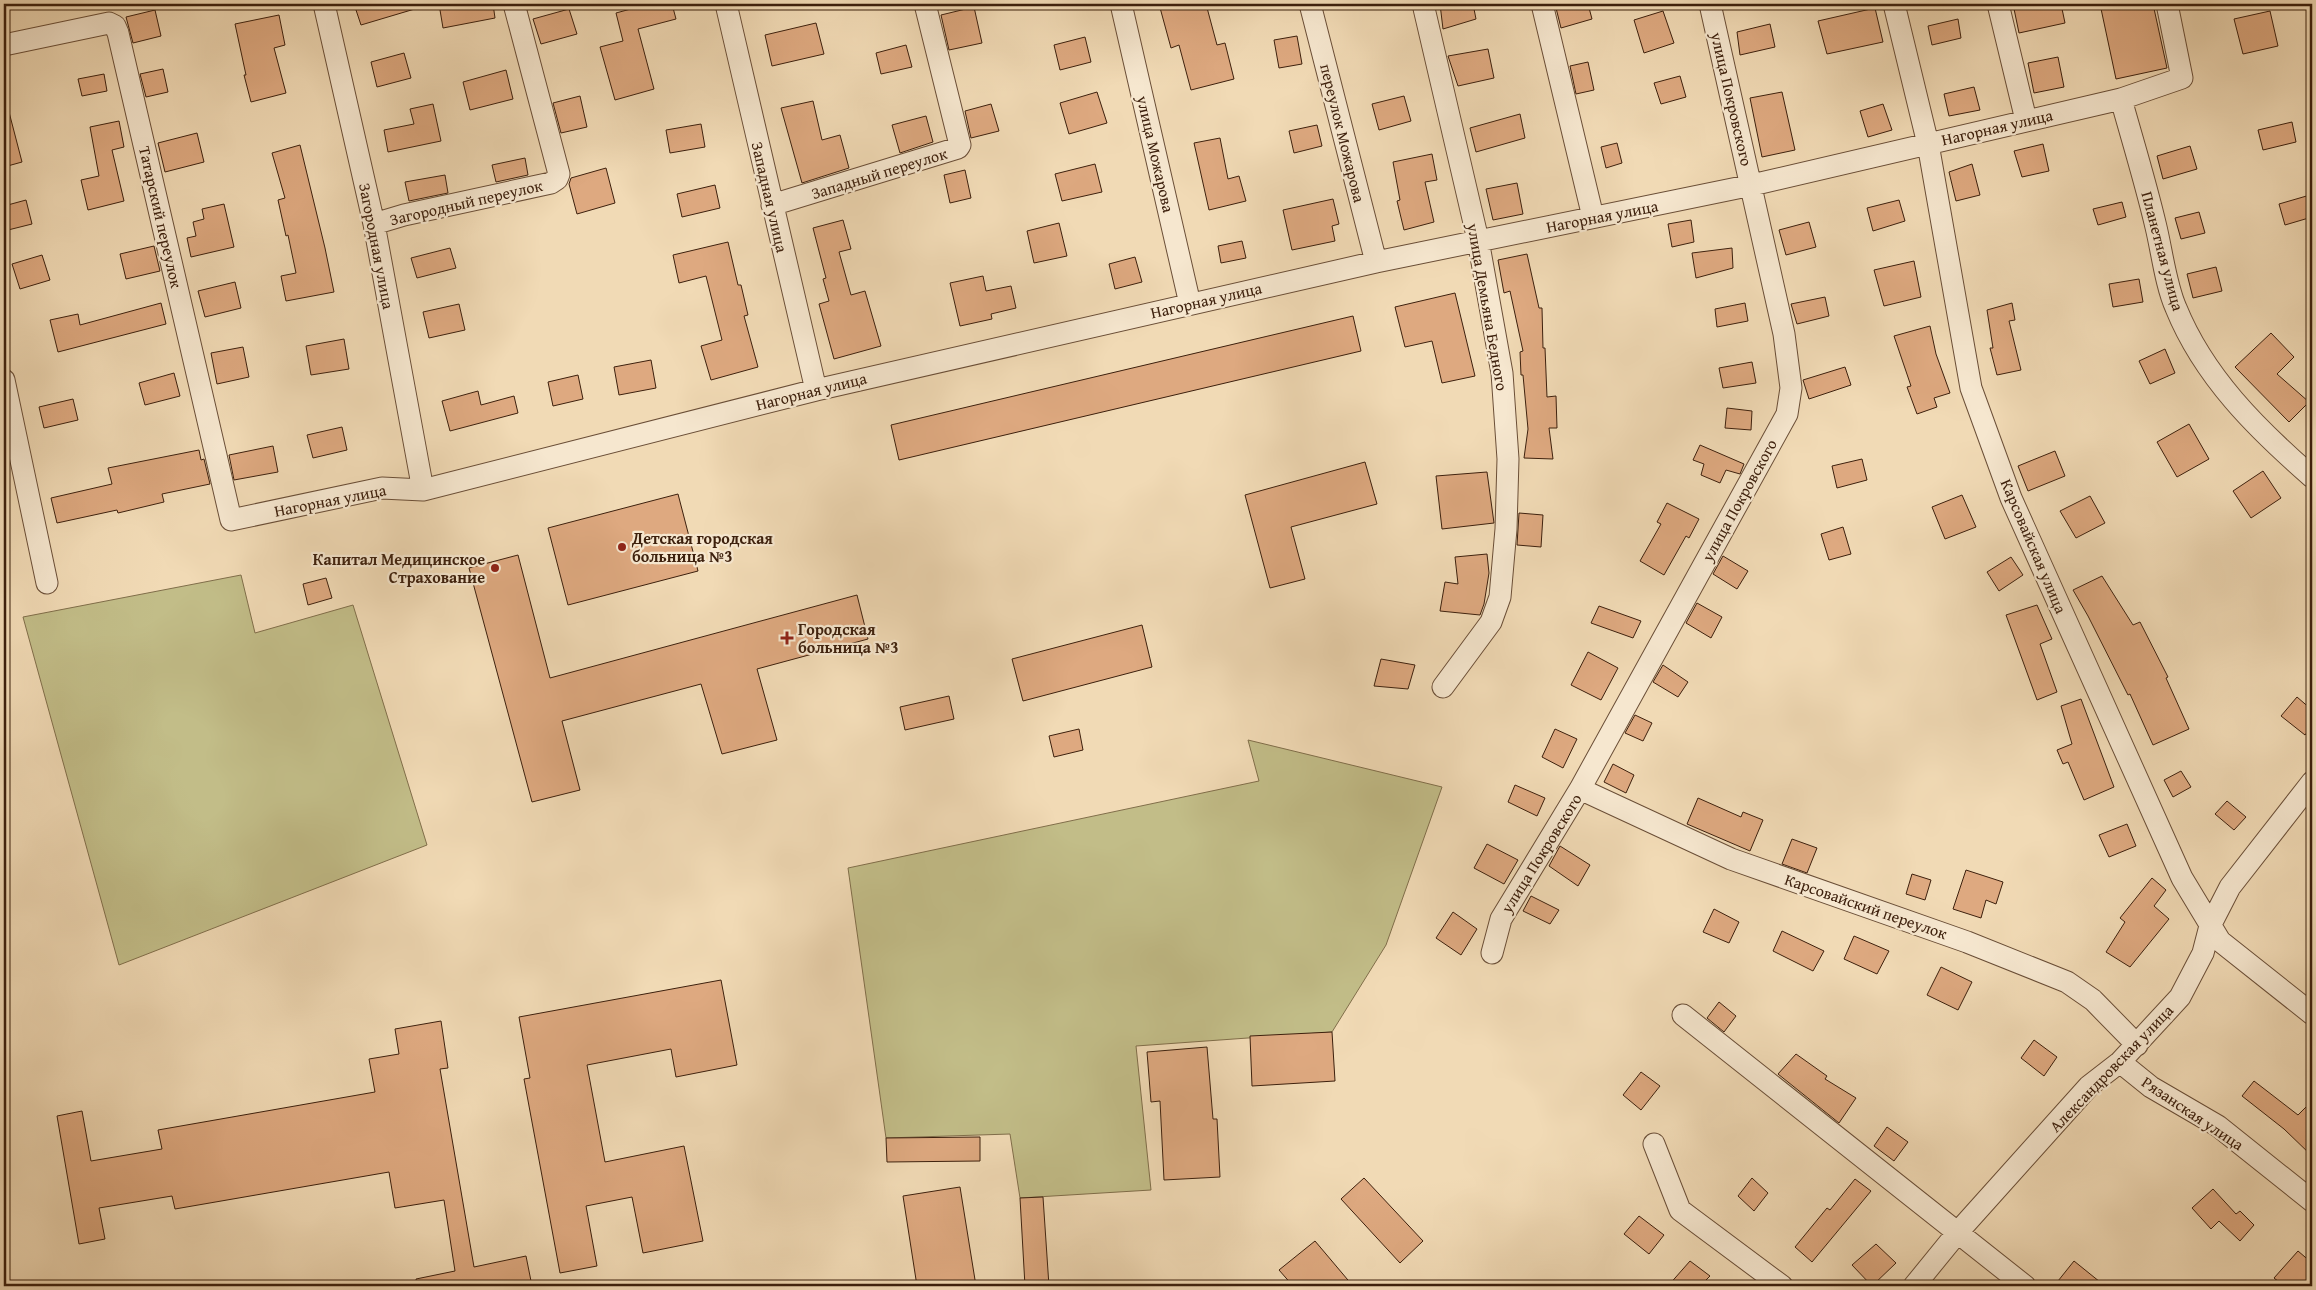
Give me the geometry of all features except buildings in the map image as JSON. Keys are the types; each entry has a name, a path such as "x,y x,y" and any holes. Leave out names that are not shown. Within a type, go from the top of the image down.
{"street":[{"name":"Загородная улица","path":"324,4 374,224 423,490"},
{"name":"Загородный переулок","path":"374,224 404,215 551,183 557,179 558,174 514,4"},
{"name":"Западная улица","path":"726,4 816,390"},
{"name":"Западный переулок","path":"772,205 958,148 960,145 925,4"},
{"name":"улица Можарова","path":"1121,4 1190,304"},
{"name":"переулок Можарова","path":"1310,4 1376,262"},
{"name":"улица Демьяна Бедного","path":"1423,4 1478,240 1502,373 1508,459 1506,529 1500,597 1491,622 1443,687"},
{"path":"1542,4 1593,217"},
{"name":"улица Покровского","path":"1492,953 1501,919 1580,789 1787,414 1791,388 1784,334 1710,4"},
{"name":"Карсовайская улица","path":"1894,4 1928,144 1974,397 2011,498 2182,878 2220,941 2312,1014"},
{"path":"1998,4 2026,120"},
{"name":"Нагорная улица","path":"231,520 382,488 423,490 816,390 1376,262 1752,185 2121,99 2182,78 2167,4"},
{"name":"Татарский переулок","path":"4,44 109,23 115,26 231,520"},
{"name":"Планетная улица","path":"2121,99 2154,216 2175,307 2207,367 2238,406 2276,446 2312,477"},
{"path":"4,380 47,583"},
{"name":"Александровская улица","path":"1914,1286 1958,1232 2089,1086 2120,1062 2180,997 2203,953 2210,926 2230,887 2312,782"},
{"name":"Карсовайский переулок","path":"1580,789 1731,859 1967,942 2067,982 2093,1000 2137,1045"},
{"path":"1683,1015 2025,1286"},
{"name":"Рязанская улица","path":"2120,1062 2151,1087 2218,1126 2312,1201"},
{"path":"1654,1144 1680,1210 1782,1286"}],"shaded area":[{"path":"241,575 255,633 353,605 427,845 119,965 23,617"},
{"path":"1248,740 1442,787 1386,945 1332,1032 1136,1046 1151,1190 1020,1198 1010,1134 886,1138 848,868 1259,781"}],"place":[{"name":"Детская городская больница №3","path":"622,547"},
{"name":"Капитал Медицинское Страхование","path":"495,568"},
{"name":"Городская больница №3","path":"787,638"}]}
